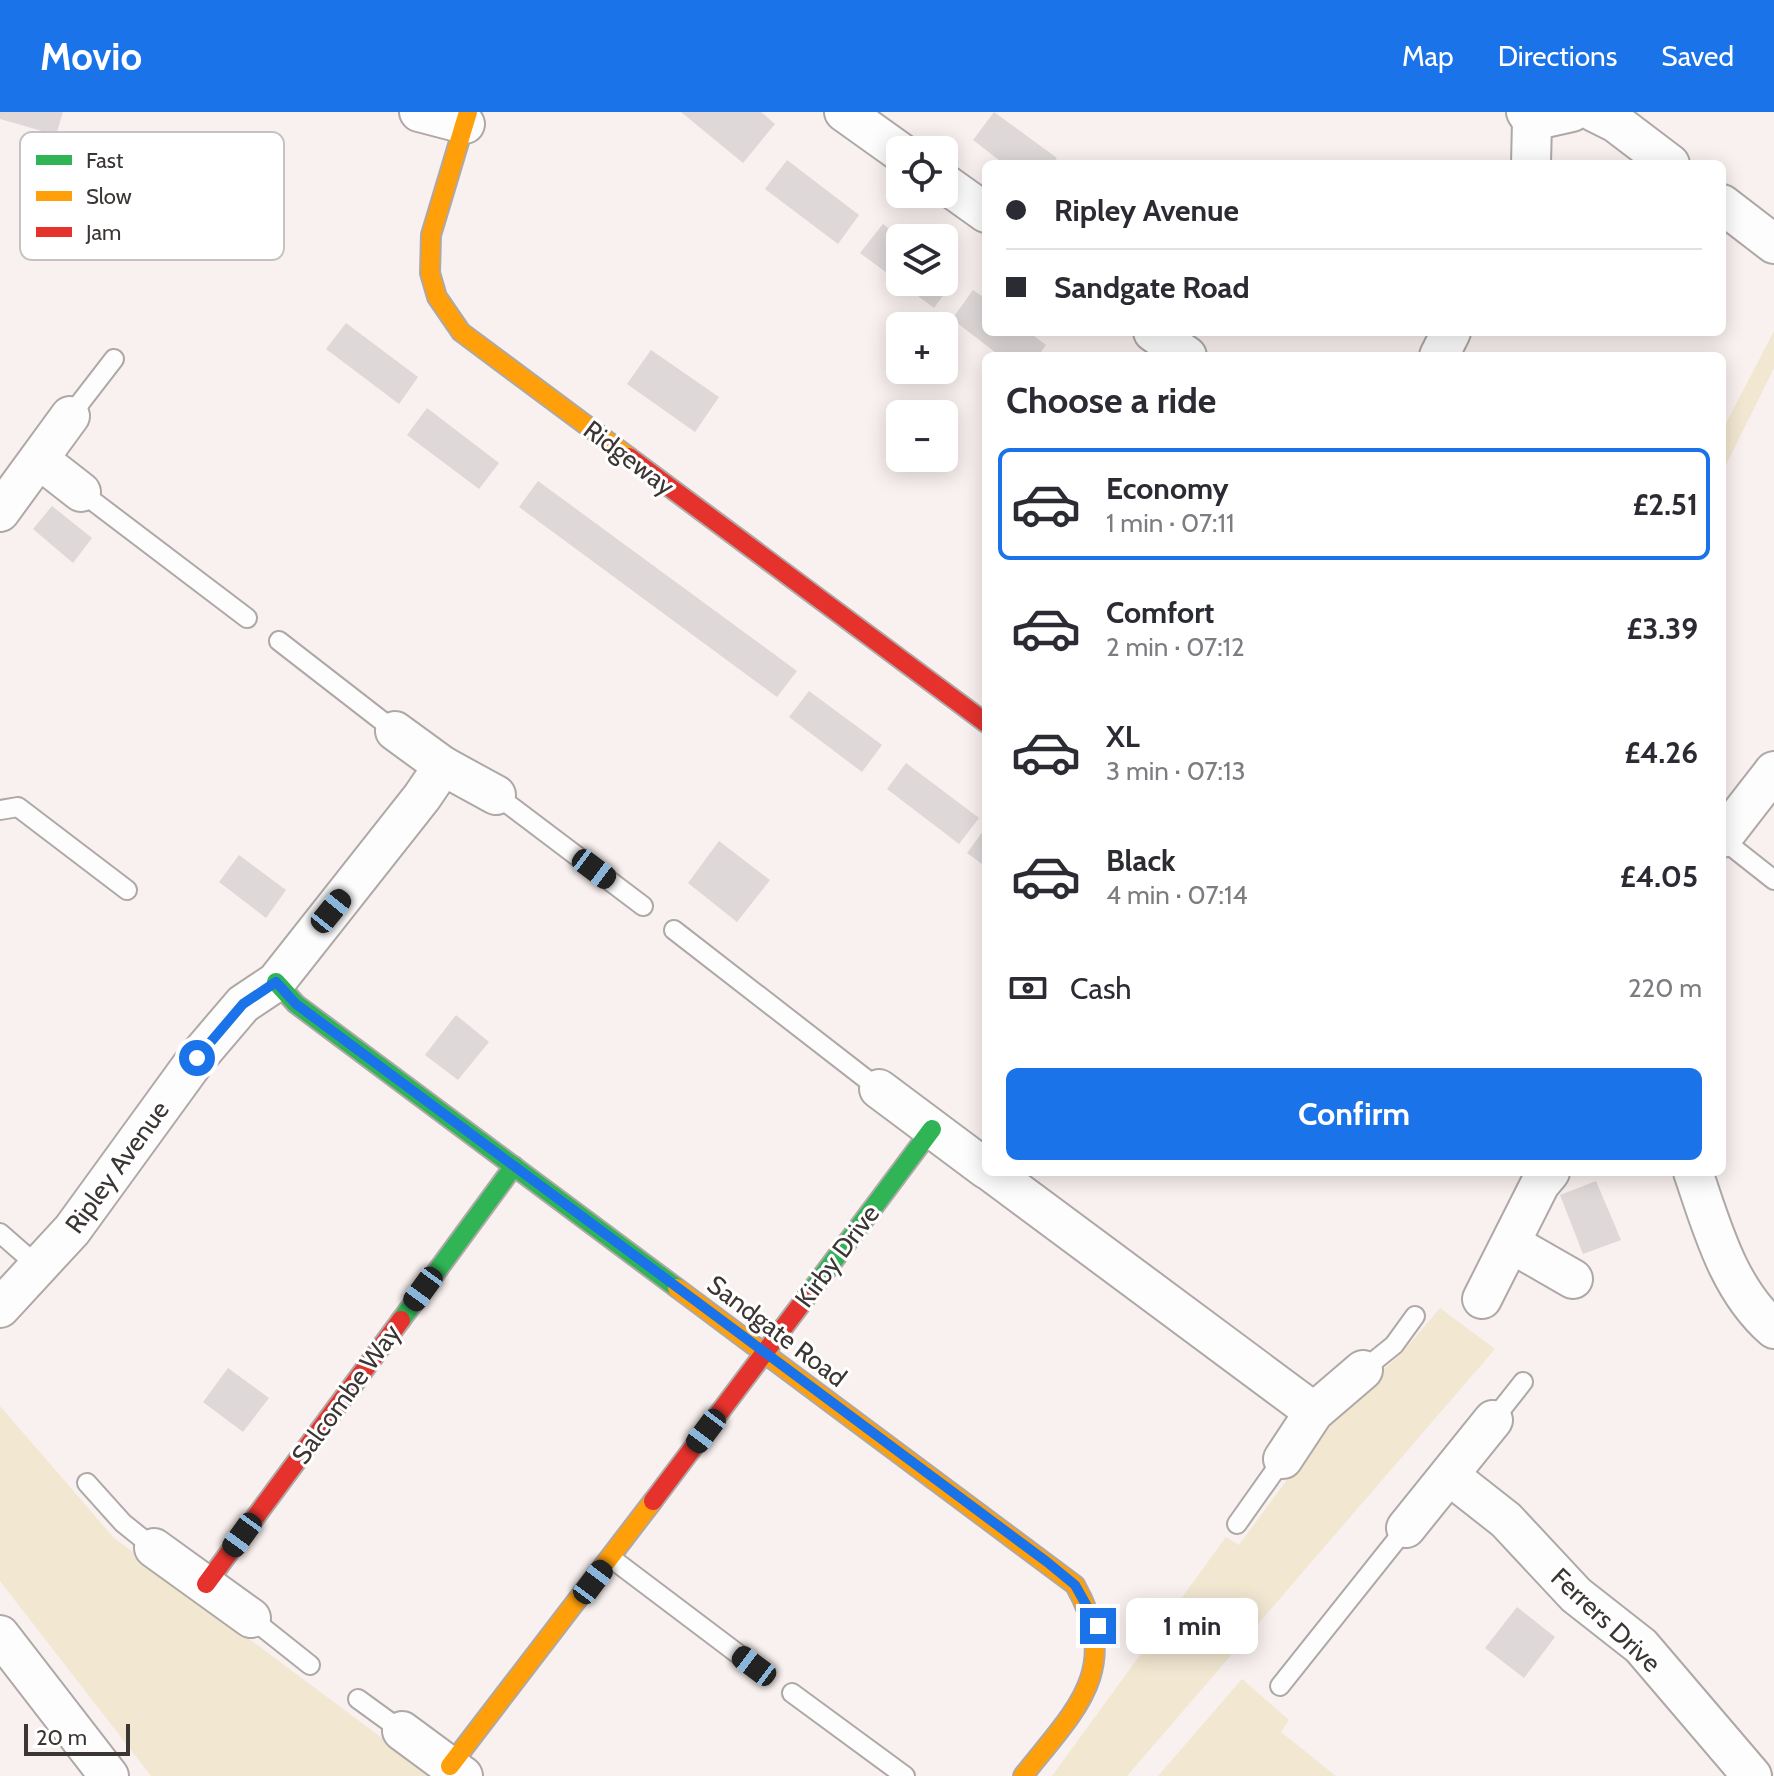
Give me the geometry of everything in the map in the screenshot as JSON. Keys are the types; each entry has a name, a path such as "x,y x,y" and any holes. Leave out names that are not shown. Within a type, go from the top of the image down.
{"street":[{"path":"419,112 466,118"},
{"path":"844,112 886,142"},
{"path":"1531,160 1529,116 1572,112"},
{"path":"1594,112 1616,123 1665,160"},
{"name":"Ridgeway","path":"466,118 429,246 430,275 440,306 461,332 982,720"},
{"path":"958,193 982,210"},
{"path":"1726,207 1774,244"},
{"path":"1159,336 1181,352"},
{"path":"0,512 70,416"},
{"path":"40,460 81,492"},
{"path":"395,731 443,766 496,795"},
{"name":"Ripley Avenue","path":"0,1308 40,1268 197,1058 243,1004 276,982 443,766"},
{"path":"1726,833 1774,771"},
{"name":"Sandgate Road","path":"276,982 296,1004 1075,1585 1088,1603 1098,1626 1095,1673 1085,1694 1023,1776"},
{"path":"879,1089 982,1166"},
{"name":"Kirby Drive","path":"402,1731 457,1771 611,1558 932,1129"},
{"name":"Salcombe Way","path":"206,1584 514,1166"},
{"path":"996,1176 1314,1412"},
{"path":"1482,1299 1547,1176"},
{"path":"1694,1176 1722,1256 1763,1319 1774,1329"},
{"path":"1512,1244 1573,1279"},
{"path":"1283,1459 1314,1412 1363,1370"},
{"path":"1406,1528 1493,1420"},
{"name":"Ferrers Drive","path":"1450,1476 1506,1520 1576,1595 1641,1646 1752,1776"},
{"path":"154,1548 251,1618"},
{"path":"1,1640 109,1776"}],"lane":[{"path":"70,416 114,359"},
{"path":"81,492 247,618"},
{"path":"279,641 395,731"},
{"path":"496,795 643,906"},
{"path":"0,810 18,807 127,890"},
{"path":"1726,841 1774,880"},
{"path":"674,930 879,1089"},
{"path":"0,1233 40,1268"},
{"path":"1363,1370 1394,1345 1415,1316"},
{"path":"1493,1420 1523,1382"},
{"path":"1237,1524 1283,1459"},
{"path":"87,1483 123,1523 154,1548"},
{"path":"1280,1686 1406,1528"},
{"path":"611,1558 754,1666"},
{"path":"251,1618 310,1665"},
{"path":"792,1693 905,1776"},
{"path":"358,1699 402,1731"}],"shaded area":[{"path":"1774,331 1774,368 1726,465 1726,423"},
{"path":"1440,1308 1495,1349 1127,1776 1052,1776 1226,1537 1239,1545 1342,1405 1400,1355"},
{"path":"0,1406 114,1538 433,1776 151,1776 0,1581"},
{"path":"1242,1679 1289,1720 1281,1732 1336,1776 1158,1776"}],"building":[{"path":"0,112 63,112 57,132 46,132 0,119"},
{"path":"681,112 761,112 775,124 743,163"},
{"path":"994,112 1057,158 999,160 973,140"},
{"path":"787,160 859,215 838,244 765,189"},
{"path":"883,224 886,226 886,272 860,253"},
{"path":"973,290 982,296 982,336 1034,336 1046,345 1041,352 995,352 958,324 957,312"},
{"path":"918,296 943,296 934,308"},
{"path":"346,323 418,377 399,404 326,349"},
{"path":"651,350 719,397 695,432 627,384"},
{"path":"427,408 499,463 479,489 407,435"},
{"path":"538,481 797,671 777,697 519,507"},
{"path":"52,506 92,538 73,563 33,529"},
{"path":"809,691 882,745 862,772 789,717"},
{"path":"906,763 979,818 959,844 887,789"},
{"path":"982,832 982,864 967,853"},
{"path":"719,841 770,880 737,922 688,883"},
{"path":"239,855 286,890 266,918 219,882"},
{"path":"456,1015 489,1042 458,1080 425,1055"},
{"path":"1596,1181 1621,1240 1583,1254 1560,1195"},
{"path":"228,1368 269,1398 243,1432 203,1402"},
{"path":"1517,1607 1555,1637 1524,1678 1485,1648"}],"traffic: fast":[{"path":"276,982 296,1004 677,1288"},
{"path":"805,1299 932,1129"},
{"path":"401,1320 514,1166"}],"traffic: slow":[{"path":"468,112 431,235 430,273 437,297 461,332 629,457"},
{"path":"677,1288 1075,1585 1089,1615 1094,1641 1093,1665 1075,1709 1023,1776"},
{"path":"450,1766 653,1501"}],"traffic: jam":[{"path":"629,457 982,720"},
{"path":"653,1501 805,1299"},
{"path":"206,1584 401,1320"}],"route":[{"path":"197,1058 243,1004 276,982 296,1004 1047,1562 1075,1585 1088,1603 1098,1626"}]}
